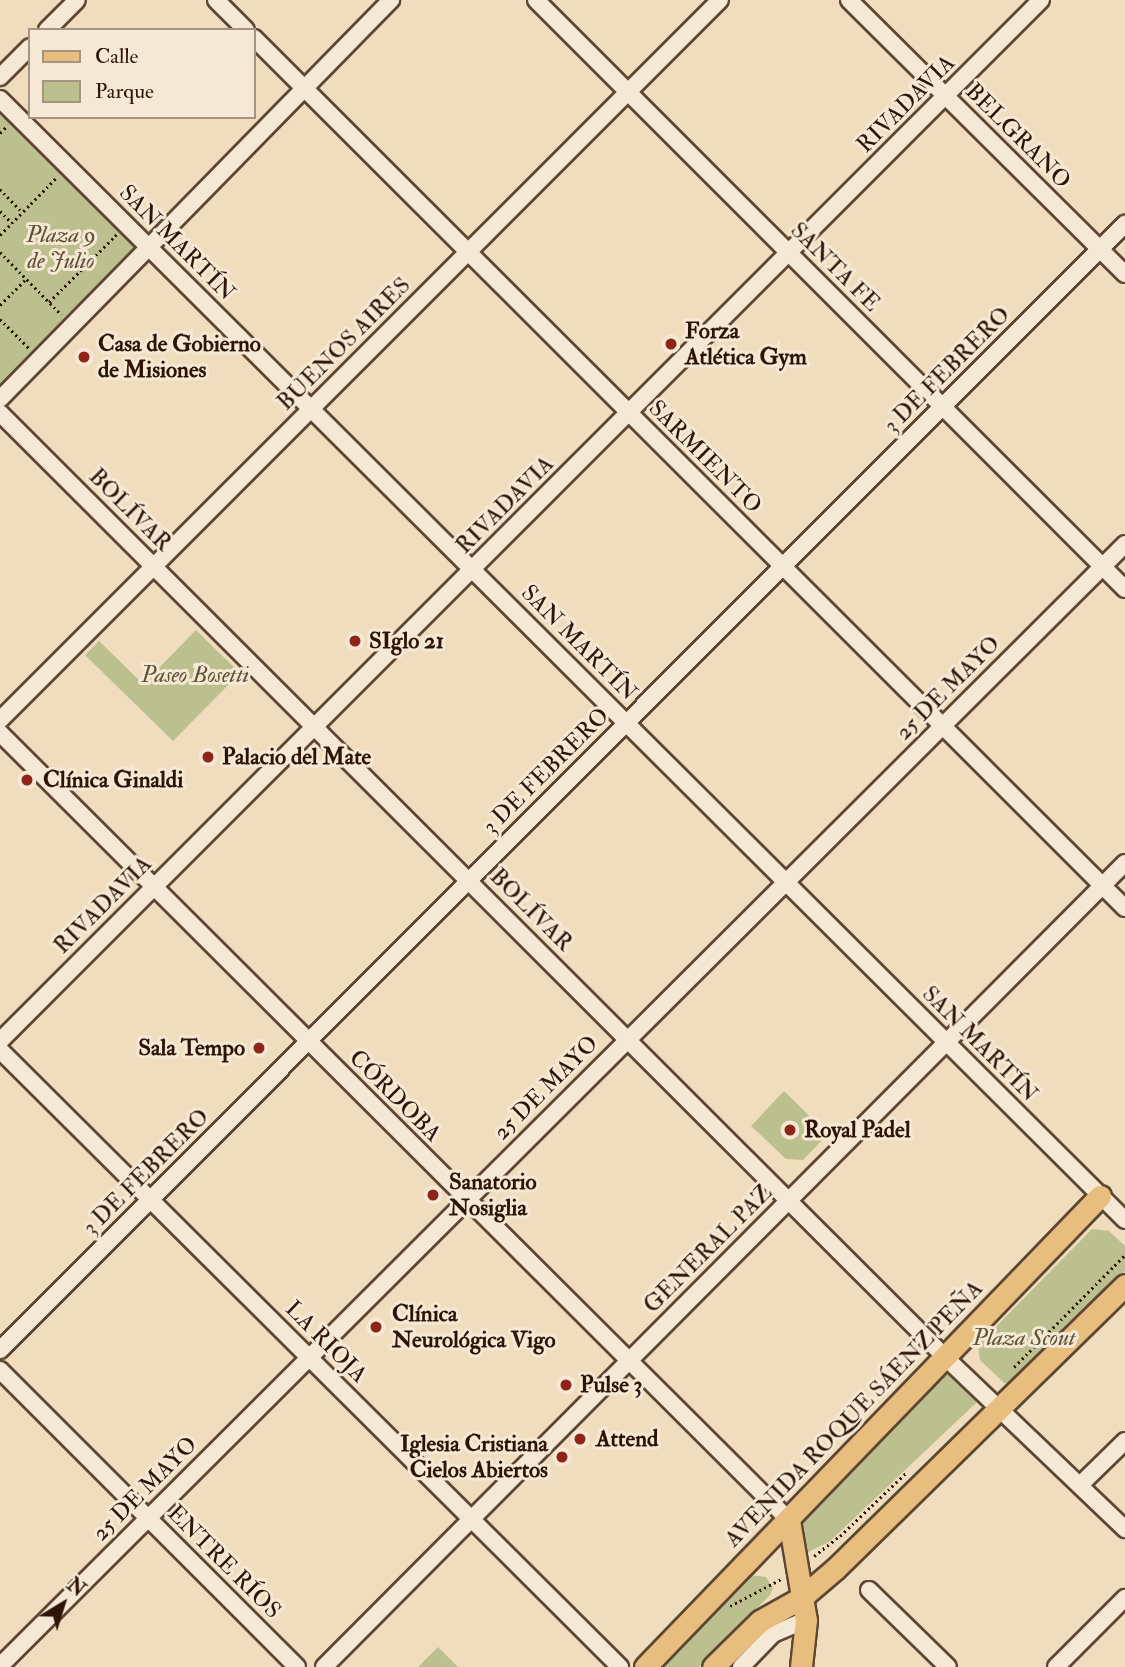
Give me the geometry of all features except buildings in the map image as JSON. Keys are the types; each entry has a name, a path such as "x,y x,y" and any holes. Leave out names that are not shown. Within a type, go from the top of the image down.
{"main road":[{"name":"AVENIDA ROQUE SÁENZ PEÑA","path":"645,1667 1100,1196"},
{"path":"713,1667 760,1621 801,1598 994,1402 1125,1285"},
{"path":"789,1520 806,1619 801,1667"}],"street":[{"path":"49,28 77,0"},
{"path":"216,0 244,28"},
{"path":"0,399 391,0"},
{"name":"SANTA FE","path":"536,0 1125,589"},
{"name":"BUENOS AIRES","path":"0,720 720,0"},
{"name":"BELGRANO","path":"849,0 1125,274"},
{"name":"RIVADAVIA","path":"0,1041 1041,0"},
{"name":"SARMIENTO","path":"256,40 1125,908"},
{"path":"0,77 28,49"},
{"name":"SAN MARTÍN","path":"0,99 1125,1220"},
{"name":"3 DE FEBRERO","path":"0,1350 1125,224"},
{"name":"BOLÍVAR","path":"0,413 946,1358 1125,1529"},
{"name":"25 DE MAYO","path":"0,1666 1125,544"},
{"name":"CÓRDOBA","path":"0,733 789,1520"},
{"name":"GENERAL PAZ","path":"324,1667 1125,863"},
{"name":"LA RIOJA","path":"0,1049 620,1667"},
{"name":"ENTRE RÍOS","path":"0,1370 298,1667"},
{"path":"1080,1485 1125,1441"},
{"path":"869,1590 948,1667"},
{"path":"1056,1667 1125,1598"},
{"path":"741,1667 773,1634 806,1619"}],"path":[{"path":"0,235 57,177"},
{"path":"0,189 23,212"},
{"path":"0,211 12,223"},
{"path":"49,302 127,224"},
{"path":"0,253 72,326"},
{"path":"0,305 26,278"},
{"path":"0,319 40,359"},
{"path":"994,1402 1125,1255"},
{"path":"726,1608 766,1590 797,1569 840,1536 909,1470"}],"green space":[{"name":"Plaza 9 de Julio","path":"0,101 148,248 0,398"},
{"name":"Paseo Bosetti","path":"196,630 240,673 173,741 85,655 99,641 143,684"},
{"name":"Royal Padel","path":"784,1091 828,1134 803,1160 786,1159 751,1126"},
{"name":"Plaza Scout","path":"1092,1229 1109,1231 1125,1246 1125,1271 1018,1384 1004,1383 980,1360 978,1345"},
{"path":"943,1373 958,1376 977,1394 976,1403 829,1542 800,1556 794,1523"},
{"path":"750,1575 766,1577 773,1588 770,1595 699,1667 659,1667"},
{"path":"438,1647 458,1667 418,1667"}],"place":[{"name":"Forza Atlética Gym","path":"671,344"},
{"name":"Casa de Gobierno de Misiones","path":"84,357"},
{"name":"SIglo 21","path":"355,641"},
{"name":"Palacio del Mate","path":"208,757"},
{"name":"Clínica Ginaldi","path":"27,780"},
{"name":"Sala Tempo","path":"259,1048"},
{"name":"Royal Padel","path":"790,1130"},
{"name":"Sanatorio Nosiglia","path":"433,1195"},
{"name":"Clínica Neurológica Vigo","path":"376,1327"},
{"name":"Pulse 3","path":"566,1385"},
{"name":"Attend","path":"580,1439"},
{"name":"Iglesia Cristiana Cielos Abiertos","path":"562,1457"}]}
